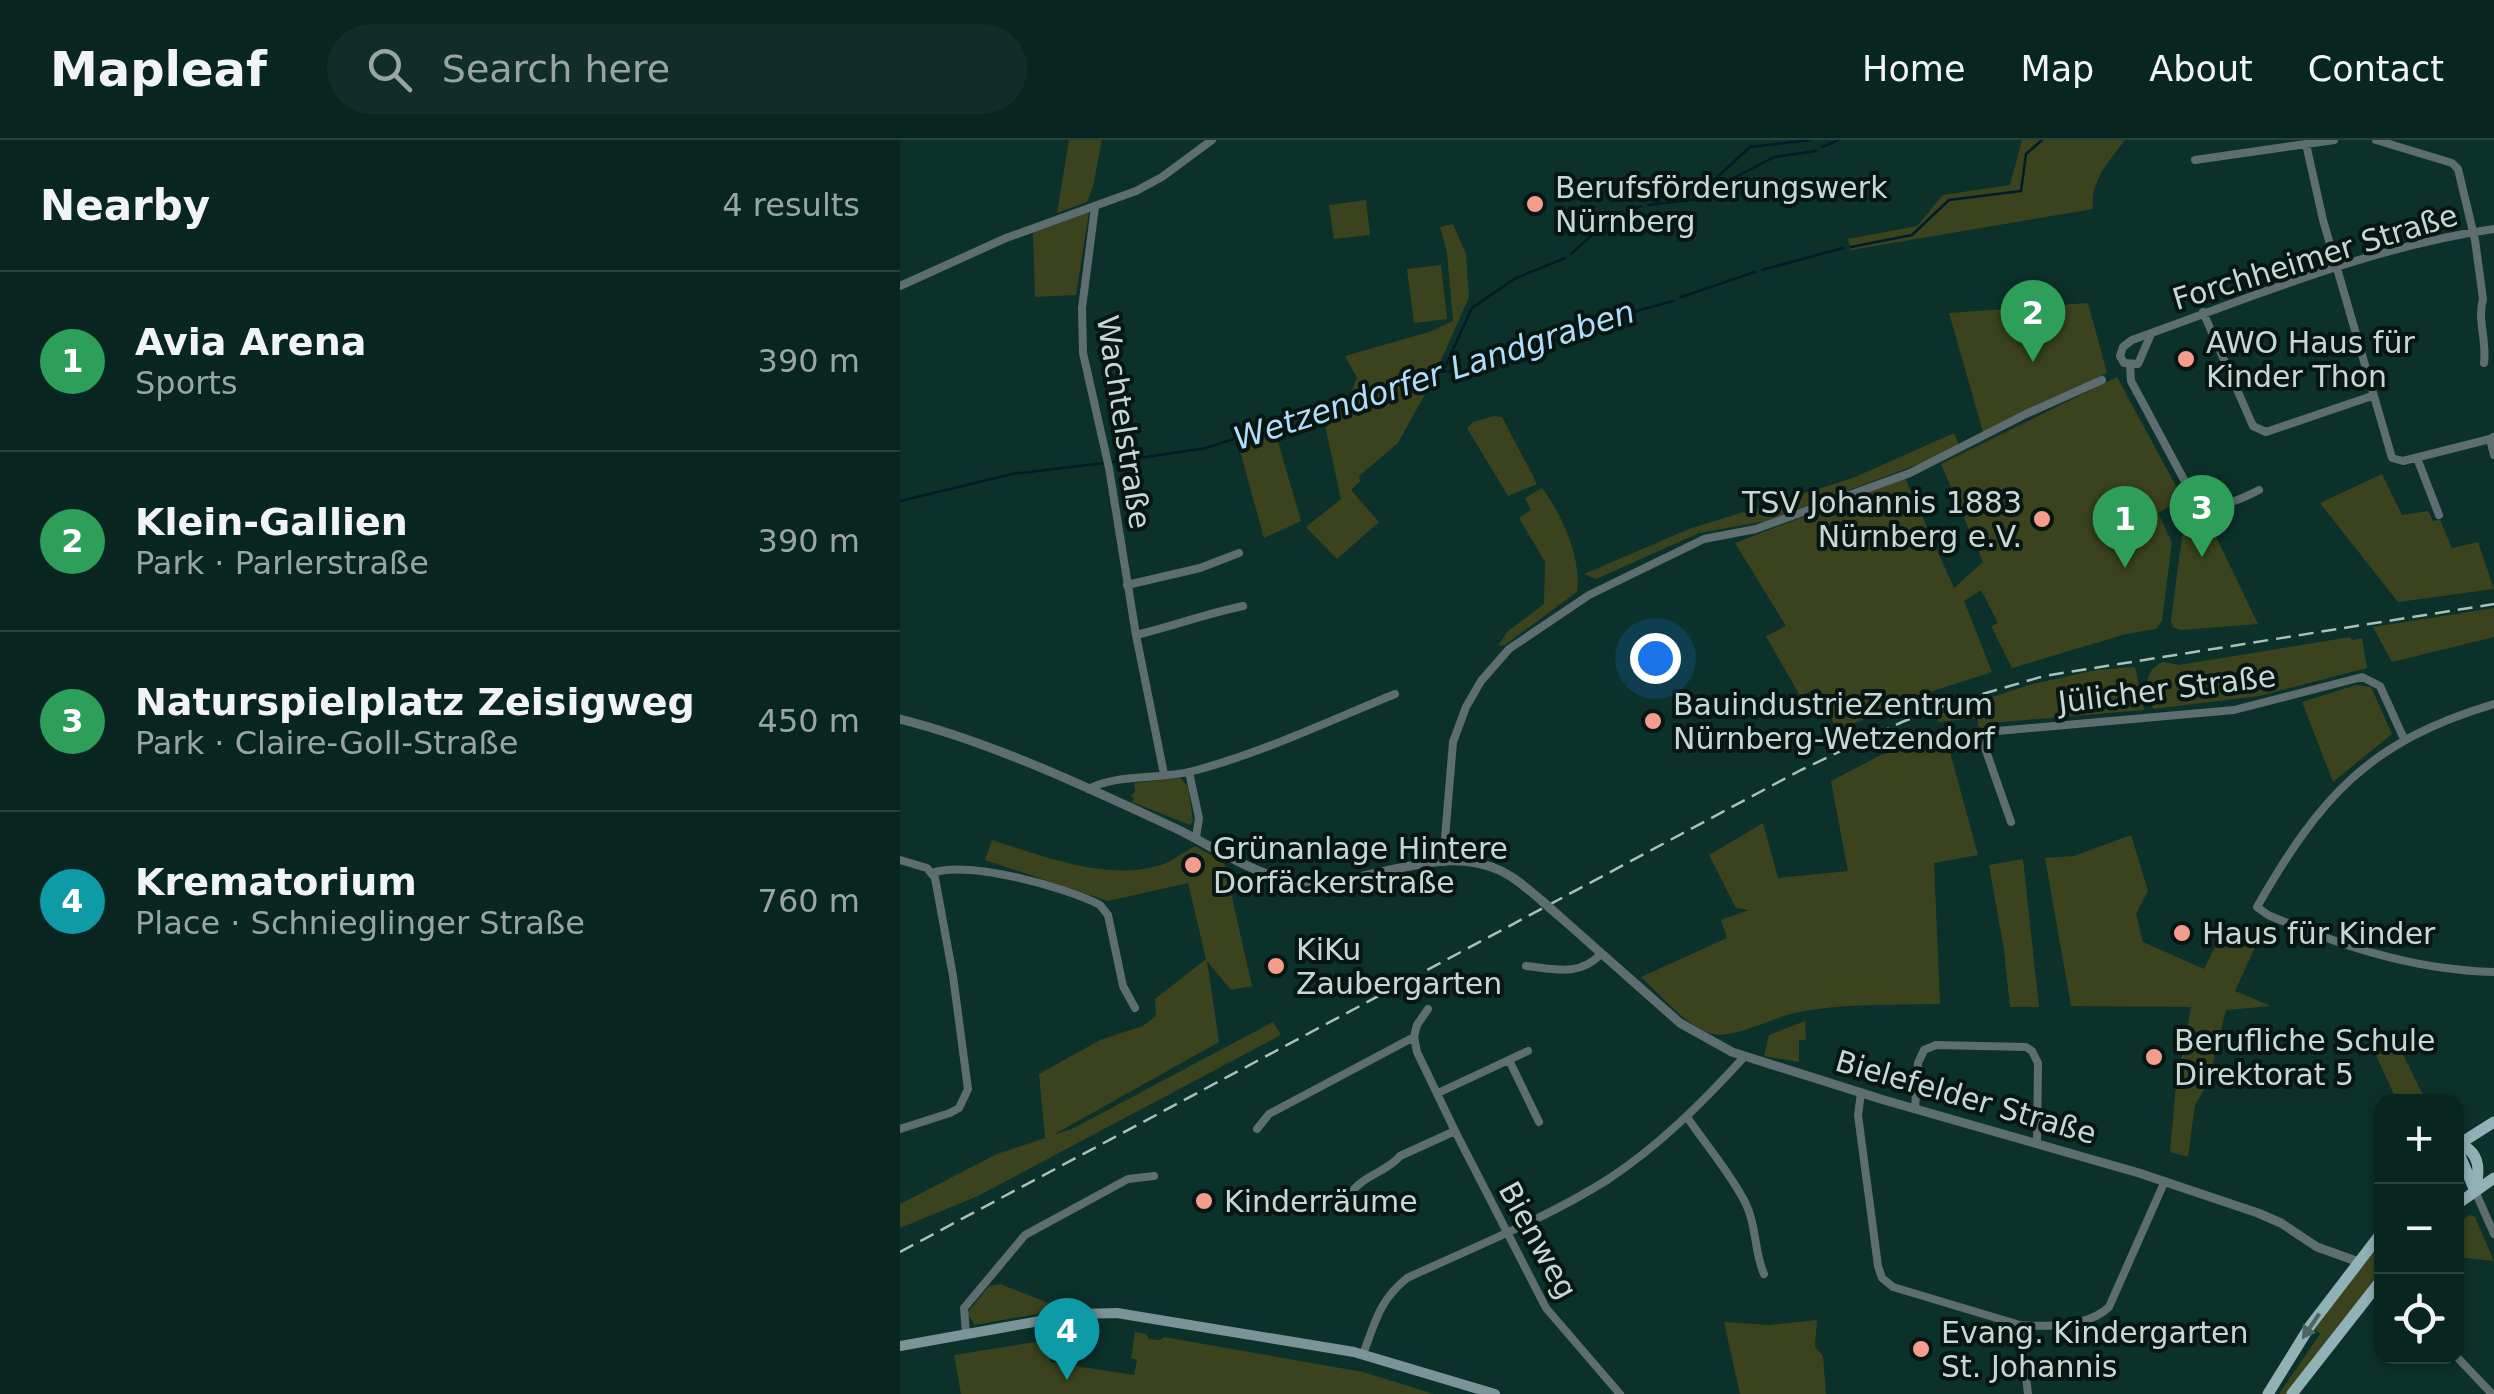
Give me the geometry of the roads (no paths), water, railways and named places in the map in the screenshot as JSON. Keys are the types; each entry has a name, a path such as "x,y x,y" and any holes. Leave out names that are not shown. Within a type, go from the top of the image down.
{"main road":[{"path":"2464,1141 2494,1122"},
{"path":"2464,1147 2472,1150 2477,1159 2476,1190"},
{"path":"2464,1199 2494,1178"},
{"path":"2268,1394 2310,1326 2374,1242"},
{"path":"2292,1394 2374,1289"},
{"path":"900,1346 1079,1314 1117,1313 1363,1354 1496,1394"}],"street":[{"path":"900,286 980,248 1150,184 1212,140"},
{"path":"2195,160 2334,140"},
{"path":"2376,140 2455,165 2472,231 2483,299 2480,306 2484,362"},
{"path":"2306,144 2313,184 2392,458 2403,461 2492,438 2494,455"},
{"name":"Wachtelstraße","path":"1095,206 1081,326 1164,774"},
{"name":"Forchheimer Straße","path":"2151,334 2138,364 2124,364 2120,356 2124,347 2151,334 2203,312 2337,268 2472,231 2494,229"},
{"path":"2203,312 2253,426 2260,432 2372,396"},
{"path":"2130,366 2131,381 2197,504 2238,501 2259,490"},
{"path":"1443,862 1453,742 1466,706 1481,681 1509,649 1589,595 1704,539 1756,529 1910,473 2102,380"},
{"path":"2417,458 2439,515"},
{"path":"1127,585 1200,568 1239,553"},
{"path":"1136,635 1242,606"},
{"name":"Jülicher Straße","path":"2011,822 1985,748 1988,736 1997,730 2234,710 2362,677 2380,686 2404,740"},
{"path":"1088,789 1109,782 1189,772 1246,754 1395,694"},
{"path":"2494,704 2404,740 2354,774 2322,806 2257,907 2272,917 2371,954 2422,965 2494,972"},
{"name":"Bielefelder Straße","path":"900,719 947,733 1088,789 1270,876 1302,882 1334,880 1443,862 1474,863 1499,870 1542,901 1680,1023 1744,1057 2274,1219 2309,1244 2358,1262"},
{"path":"1189,772 1199,818 1196,838"},
{"path":"900,860 913,862 932,873 953,976 968,1089 960,1108 950,1114 900,1129"},
{"path":"932,873 948,867 1002,874 1100,906 1108,914 1123,986 1135,1008"},
{"path":"1526,966 1579,969 1592,964 1601,954"},
{"path":"1256,1129 1269,1114 1414,1037 1428,1008"},
{"name":"Bienweg","path":"1414,1037 1417,1052 1455,1131 1546,1308 1620,1394"},
{"path":"1915,1109 1918,1063 1924,1050 1936,1046 2026,1046 2038,1063 2037,1144"},
{"path":"1438,1094 1528,1050"},
{"path":"1363,1354 1378,1310 1389,1293 1408,1278 1606,1180 1687,1117 1744,1057"},
{"path":"1509,1060 1540,1122"},
{"path":"1861,1093 1858,1115 1882,1278 1893,1286 2020,1325 2090,1319 2109,1307 2164,1183"},
{"path":"1687,1117 1746,1203 1764,1274"},
{"path":"1354,1189 1362,1179 1395,1163 1400,1156 1455,1131"},
{"path":"966,1334 964,1308 1018,1241 1128,1178 1154,1176"},
{"path":"2476,1190 2494,1234"},
{"path":"2020,1325 2028,1394"},
{"path":"2464,1364 2492,1394"}],"waterway":[{"name":"Wetzendorfer Landgraben","path":"1652,194 1712,182 1750,147 1810,140"},
{"path":"1822,147 1838,140"},
{"name":"Wetzendorfer Landgraben","path":"1851,247 1912,235 1949,200 2021,191 2026,154 2042,140"},
{"path":"1730,180 1774,157 1816,151"},
{"path":"1648,205 1697,199 1723,184"},
{"path":"1571,254 1601,227 1641,206"},
{"name":"Wetzendorfer Landgraben","path":"1762,270 1843,248"},
{"path":"1444,369 1472,308 1514,279 1565,258"},
{"name":"Wetzendorfer Landgraben","path":"1681,297 1755,272"},
{"name":"Wetzendorfer Landgraben","path":"1112,462 1206,448 1428,372 1469,371 1566,336 1572,329 1673,301"},
{"name":"Wetzendorfer Landgraben","path":"900,501 1012,474 1104,463"}],"railway":[{"path":"900,1252 1801,770 1902,722 2044,676 2494,604"}],"place":[{"name":"Berufsförderungswerk Nürnberg","path":"1535,204"},
{"name":"AWO Haus für Kinder Thon","path":"2186,359"},
{"name":"Klein-Gallien","path":"2033,362"},
{"name":"TSV Johannis 1883 Nürnberg e.V.","path":"2042,519"},
{"name":"Naturspielplatz Zeisigweg","path":"2202,557"},
{"name":"Avia Arena","path":"2125,568"},
{"name":"BauindustrieZentrum Nürnberg-Wetzendorf","path":"1653,721"},
{"name":"Grünanlage Hintere Dorfäckerstraße","path":"1193,865"},
{"name":"Haus für Kinder","path":"2182,933"},
{"name":"KiKu Zaubergarten","path":"1276,966"},
{"name":"Berufliche Schule Direktorat 5","path":"2154,1057"},
{"name":"Kinderräume","path":"1204,1201"},
{"name":"Evang. Kindergarten St. Johannis","path":"1921,1349"},
{"name":"Krematorium","path":"1067,1380"}]}
